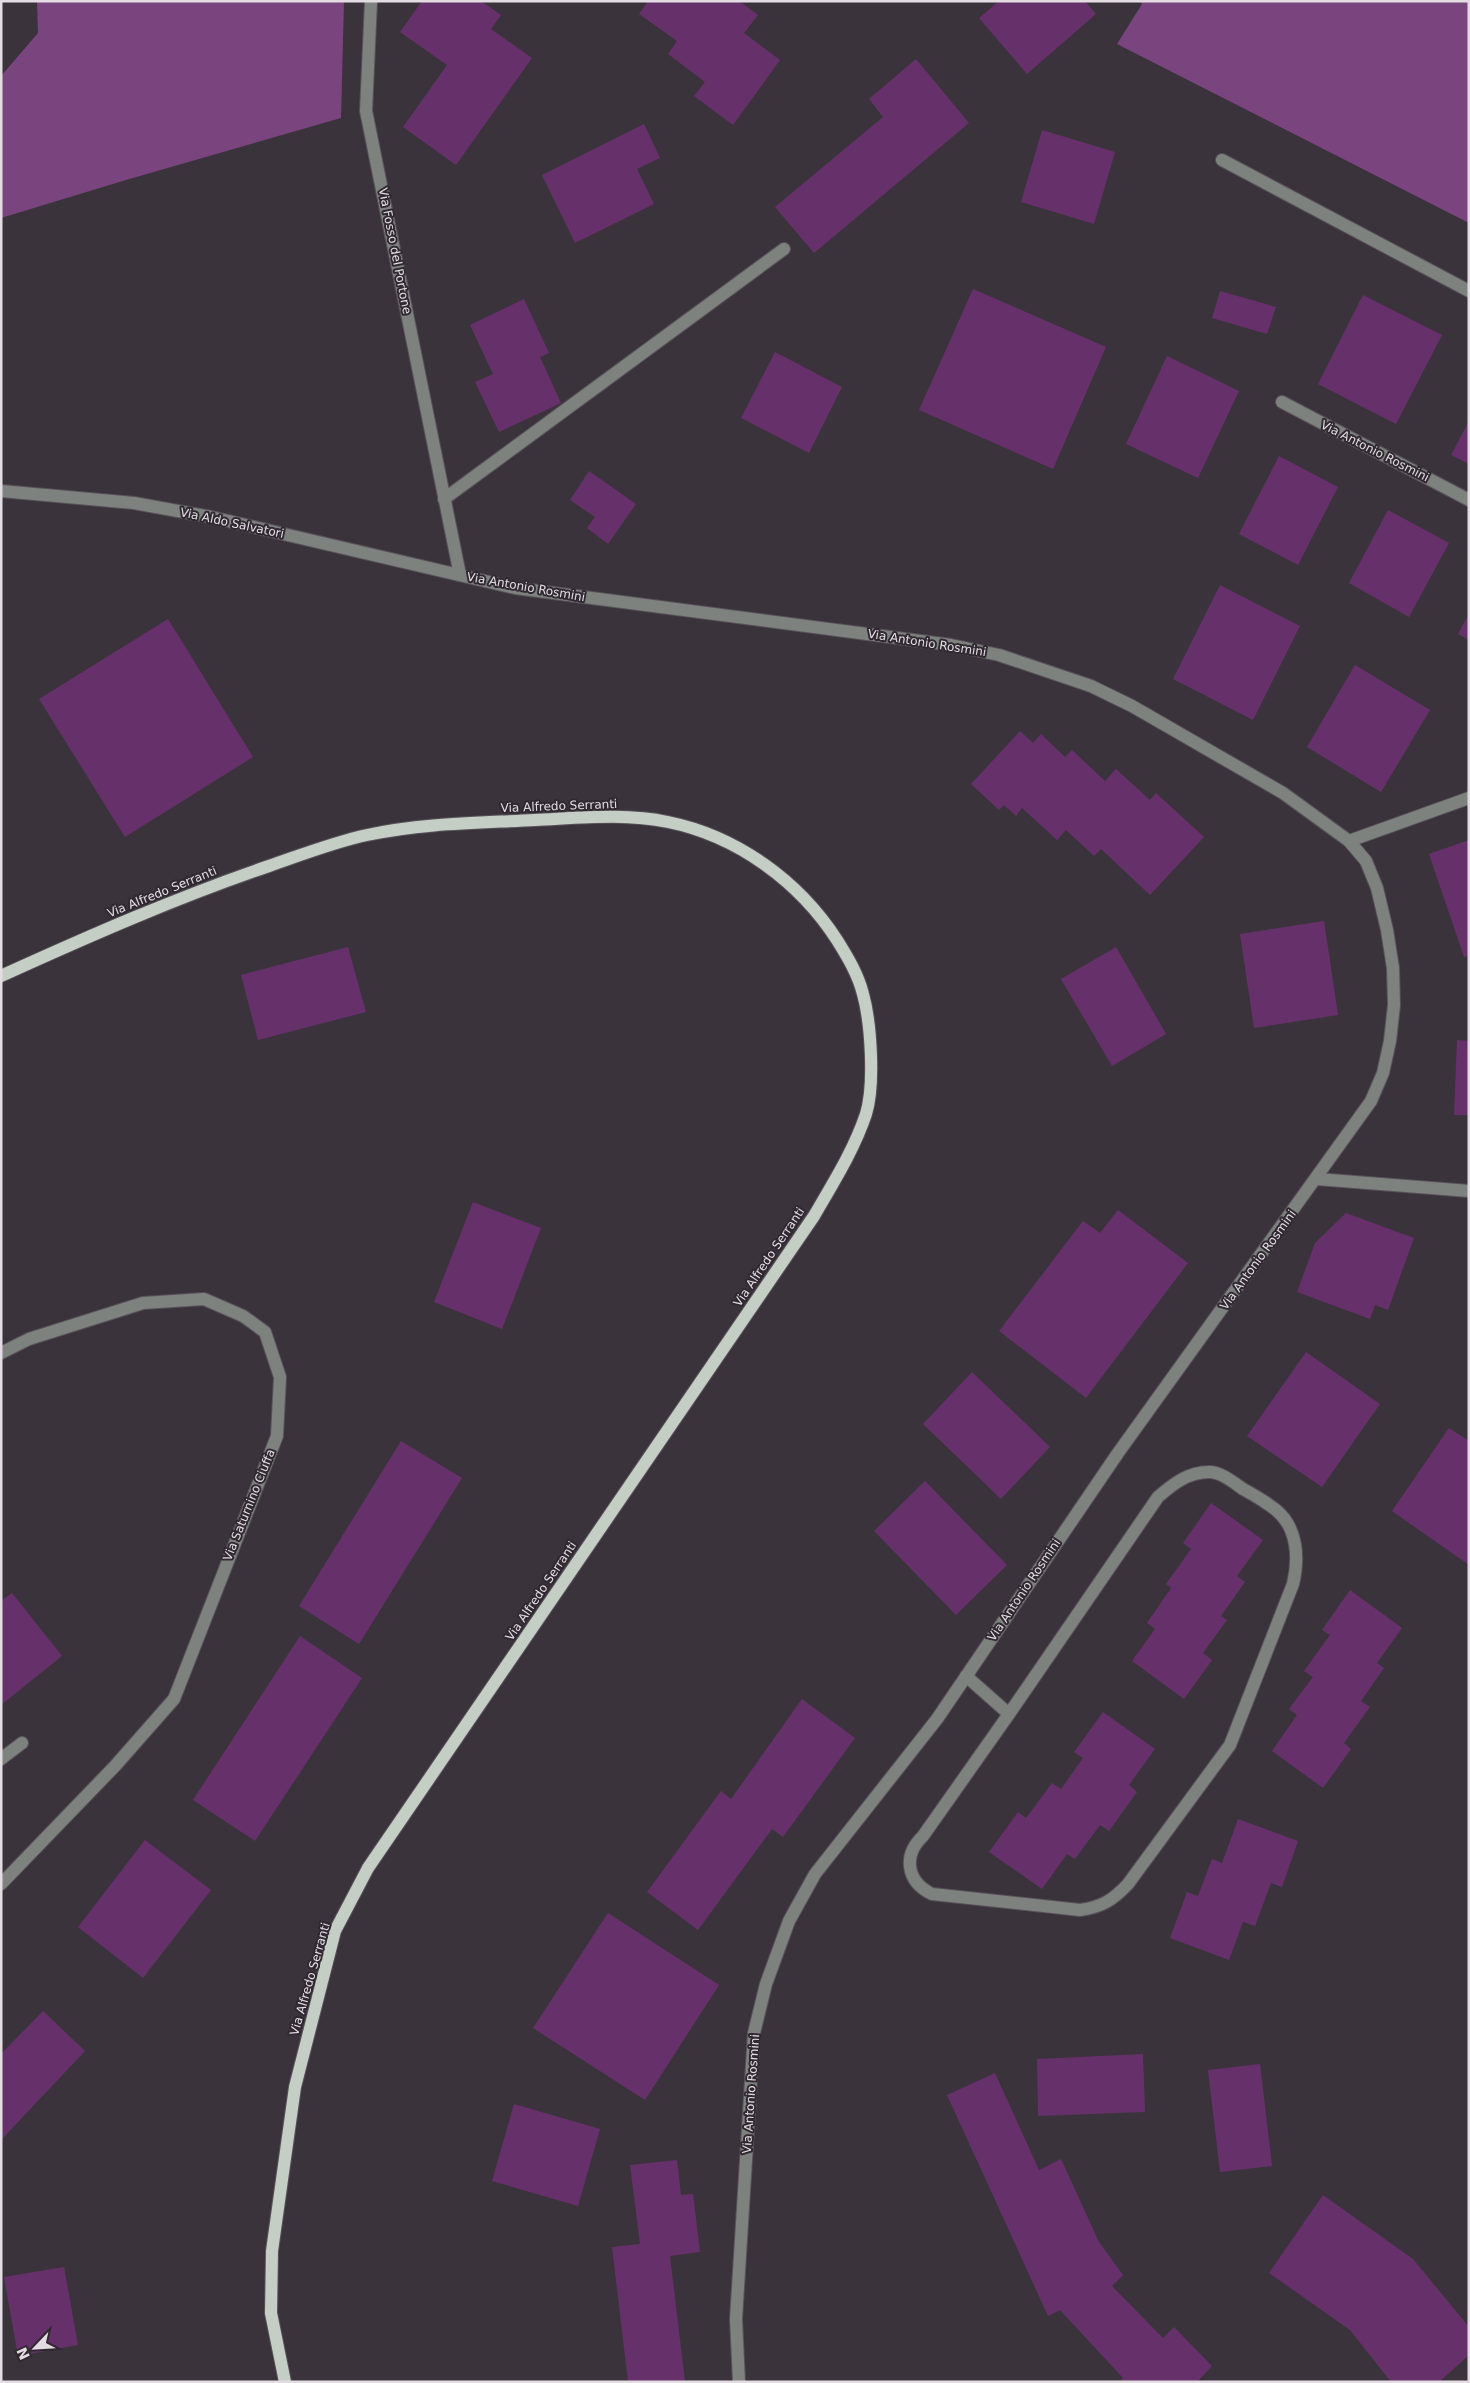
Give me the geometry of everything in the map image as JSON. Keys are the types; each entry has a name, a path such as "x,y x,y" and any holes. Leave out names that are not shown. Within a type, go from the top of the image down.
{"main road":[{"name":"Via Alfredo Serranti","path":"1,976 204,888 366,835 437,825 592,817 665,821 702,830 735,845 766,865 798,892 826,923 849,958 863,994 871,1070 867,1111 844,1165 814,1216 368,1868 335,1931 295,2087 272,2251 271,2313 285,2382"}],"street":[{"name":"Via Fosso del Portone","path":"371,1 366,111 460,575"},
{"path":"1222,160 1469,291"},
{"path":"444,499 784,249"},
{"name":"Via Antonio Rosmini","path":"1282,402 1469,500"},
{"name":"Via Aldo Salvatori","path":"1,491 143,505 211,517 460,575"},
{"name":"Via Antonio Rosmini","path":"460,575 516,588 860,632 999,655 1091,686 1132,706 1283,793 1349,841 1366,861 1377,888 1393,968 1394,1005 1390,1041 1383,1074 1371,1101 1317,1179 1118,1453 937,1718 815,1874 789,1921 766,1984 754,2033 736,2319 739,2382"},
{"path":"1349,841 1469,798"},
{"path":"1317,1179 1469,1191"},
{"name":"Via Saturnino Ciuffa","path":"1,1353 30,1339 143,1303 204,1299 243,1316 265,1332 280,1377 277,1436 174,1699 115,1766 1,1884"},
{"path":"1211,1472 1224,1476 1276,1510 1289,1526 1296,1545 1298,1565 1293,1584 1230,1745 1128,1884 1115,1898 1099,1908 1080,1910 932,1894 922,1890 913,1878 909,1863 910,1853 915,1844 1009,1714 1154,1502 1174,1483 1194,1474 1211,1472"},
{"path":"966,1676 1009,1714"},
{"path":"1,1759 22,1743"}],"shaded area":[{"path":"37,1 344,1 341,118 1,218 1,76 38,33"},
{"path":"1140,1 1469,1 1469,223 1117,44 1142,4"}],"building":[{"path":"422,1 481,1 501,15 491,29 532,58 456,165 403,127 447,65 400,32"},
{"path":"648,1 739,1 758,15 744,33 780,60 733,125 694,96 705,82 668,54 677,41 639,14"},
{"path":"999,1 1085,1 1096,14 1027,74 979,18"},
{"path":"916,59 969,123 814,253 775,207 883,117 869,99"},
{"path":"644,124 660,158 637,169 654,204 575,243 542,175"},
{"path":"1042,130 1115,152 1094,224 1021,202"},
{"path":"973,289 1106,347 1053,469 919,410"},
{"path":"1220,291 1276,307 1267,334 1212,318"},
{"path":"1363,295 1442,335 1396,424 1318,384"},
{"path":"524,299 549,353 540,357 561,403 499,432 475,382 493,374 470,325"},
{"path":"775,352 842,387 809,453 741,418"},
{"path":"1167,356 1239,391 1198,478 1126,444"},
{"path":"1469,421 1469,464 1451,455"},
{"path":"1279,456 1338,487 1298,565 1239,534"},
{"path":"589,471 636,504 608,544 587,528 595,517 570,500"},
{"path":"1388,510 1449,543 1409,617 1349,583"},
{"path":"1220,585 1300,626 1253,720 1173,679"},
{"path":"1469,614 1469,640 1458,634"},
{"path":"168,619 253,757 125,837 39,699"},
{"path":"1355,665 1430,710 1381,792 1307,747"},
{"path":"1020,731 1033,743 1041,734 1065,757 1072,750 1105,781 1116,769 1150,800 1156,793 1204,837 1150,895 1101,849 1094,856 1066,830 1057,840 1022,808 1016,816 1004,805 999,810 971,784"},
{"path":"1469,840 1469,955 1464,957 1429,854"},
{"path":"1324,921 1338,1015 1254,1028 1240,934"},
{"path":"348,947 366,1012 258,1040 241,975"},
{"path":"1116,947 1166,1034 1112,1066 1061,979"},
{"path":"1457,1040 1469,1041 1469,1115 1454,1115"},
{"path":"473,1202 541,1228 502,1329 434,1302"},
{"path":"1118,1210 1188,1263 1086,1398 999,1331 1083,1221 1100,1233"},
{"path":"1346,1213 1414,1238 1388,1310 1375,1305 1370,1319 1297,1292 1315,1243"},
{"path":"1306,1352 1380,1404 1322,1487 1247,1436"},
{"path":"972,1372 1050,1447 1001,1499 923,1424"},
{"path":"1449,1428 1469,1441 1469,1565 1392,1511"},
{"path":"401,1441 462,1478 359,1644 299,1606"},
{"path":"925,1481 1007,1565 956,1615 874,1531"},
{"path":"1211,1503 1263,1540 1237,1576 1245,1582 1221,1616 1227,1620 1203,1653 1212,1660 1184,1699 1132,1661 1155,1629 1147,1623 1171,1588 1166,1584 1191,1549 1183,1543"},
{"path":"1350,1590 1402,1628 1377,1663 1384,1668 1361,1701 1370,1707 1344,1743 1351,1749 1323,1788 1272,1751 1297,1715 1289,1709 1313,1677 1304,1671 1330,1635 1322,1630"},
{"path":"12,1593 62,1656 1,1705 1,1601"},
{"path":"300,1636 362,1678 255,1841 193,1800"},
{"path":"802,1699 855,1738 783,1837 772,1829 698,1930 647,1892 721,1791 731,1799"},
{"path":"1103,1712 1155,1749 1129,1785 1137,1792 1109,1831 1100,1825 1075,1859 1067,1854 1042,1889 989,1852 1018,1812 1026,1818 1052,1783 1061,1789 1083,1758 1074,1752"},
{"path":"1238,1819 1298,1841 1282,1887 1271,1883 1255,1926 1243,1922 1229,1960 1170,1938 1187,1892 1198,1896 1212,1859 1222,1863"},
{"path":"145,1840 211,1890 143,1978 78,1927"},
{"path":"608,1913 719,1985 645,2100 533,2028"},
{"path":"43,2011 85,2051 1,2140 1,2054"},
{"path":"1143,2054 1145,2112 1038,2116 1037,2059"},
{"path":"1260,2064 1272,2166 1220,2172 1208,2070"},
{"path":"995,2073 1039,2170 1061,2159 1099,2242 1123,2275 1112,2286 1163,2338 1174,2327 1212,2366 1197,2382 1119,2382 1123,2378 1060,2310 1048,2316 947,2095"},
{"path":"514,2104 600,2129 578,2206 492,2181"},
{"path":"677,2160 681,2195 693,2194 700,2252 670,2256 685,2382 628,2382 612,2247 640,2244 630,2165"},
{"path":"1323,2195 1413,2259 1469,2327 1469,2355 1439,2382 1391,2382 1350,2330 1269,2273"},
{"path":"64,2267 78,2345 18,2356 4,2277"}]}
